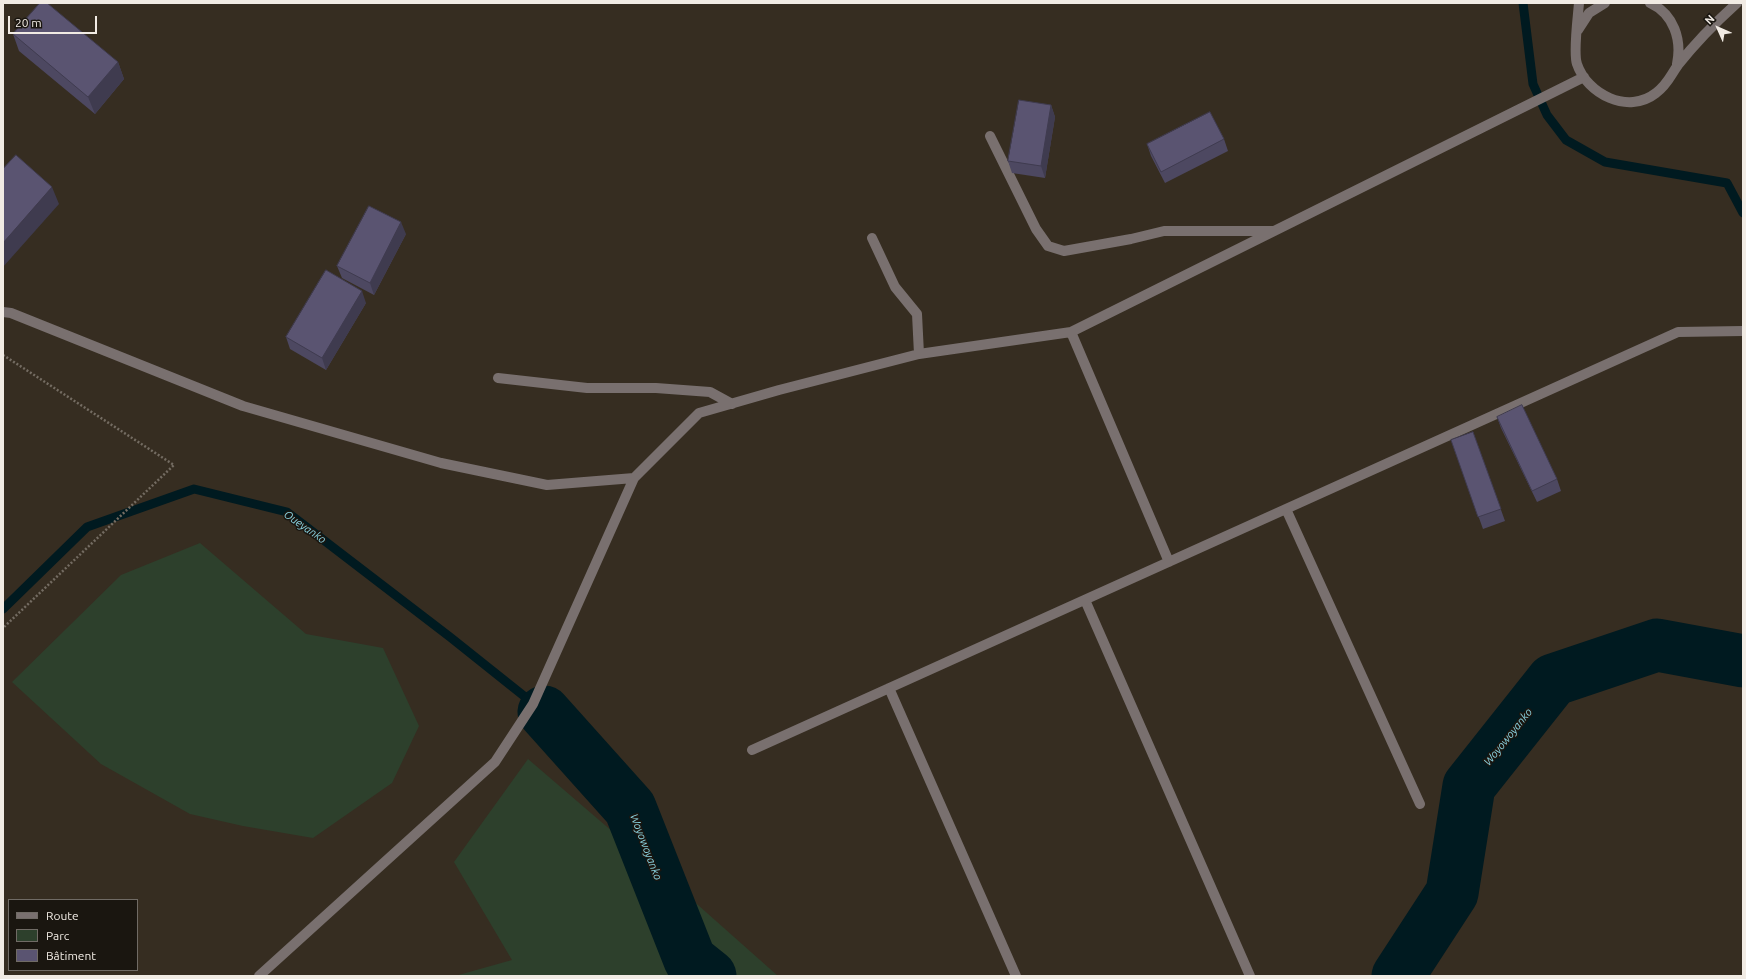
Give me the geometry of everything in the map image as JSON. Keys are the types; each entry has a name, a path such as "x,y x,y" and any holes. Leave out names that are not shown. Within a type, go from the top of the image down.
{"street":[{"path":"1579,3 1576,38 1576,63 1589,86 1604,97 1622,102 1640,100 1654,94 1668,82 1677,66 1709,29 1737,3"},
{"path":"1576,38 1579,29 1589,13 1605,3"},
{"path":"1650,3 1657,6 1671,20 1676,31 1680,52 1677,66"},
{"path":"260,976 495,762 533,704 634,478 699,413 779,390 919,354 1071,332 1584,77"},
{"path":"990,136 1036,229 1048,246 1064,251 1164,231 1275,231"},
{"path":"872,238 895,287 917,314 919,354"},
{"path":"3,312 11,313 243,406 441,463 547,485 634,478"},
{"path":"752,750 1678,332 1743,331"},
{"path":"1071,332 1169,562"},
{"path":"498,378 587,388 656,388 710,392 732,404"},
{"path":"1286,509 1420,804"},
{"path":"1085,600 1250,976"},
{"path":"889,688 1016,976"}],"path":[{"path":"3,355 174,465 3,628"}],"green space":[{"path":"200,543 306,634 383,648 419,726 392,783 313,838 243,826 190,814 101,764 12,682 121,575"},
{"path":"528,759 778,976 455,976 512,960 454,862"}],"building":[{"path":"40,3 47,3 118,62 88,97 13,34"},
{"path":"1019,100 1051,105 1041,166 1008,161"},
{"path":"1210,112 1224,139 1161,172 1147,144"},
{"path":"16,155 52,187 3,243 3,169"},
{"path":"369,206 401,222 370,283 337,266"},
{"path":"326,270 362,291 322,358 286,337"},
{"path":"1522,405 1557,479 1532,491 1497,417"},
{"path":"1473,432 1501,509 1478,517 1451,440"}],"waterway":[{"path":"1523,3 1533,84 1547,115 1566,140 1605,162 1727,183 1743,213"},
{"name":"Oueyanko","path":"3,609 87,527 194,489 287,512 450,637 544,712"},
{"name":"Woyowoyanko","path":"1398,976 1452,893 1469,786 1553,680 1657,645 1743,661"},
{"name":"Woyowoyanko","path":"544,712 630,808 690,960 710,976"}]}
